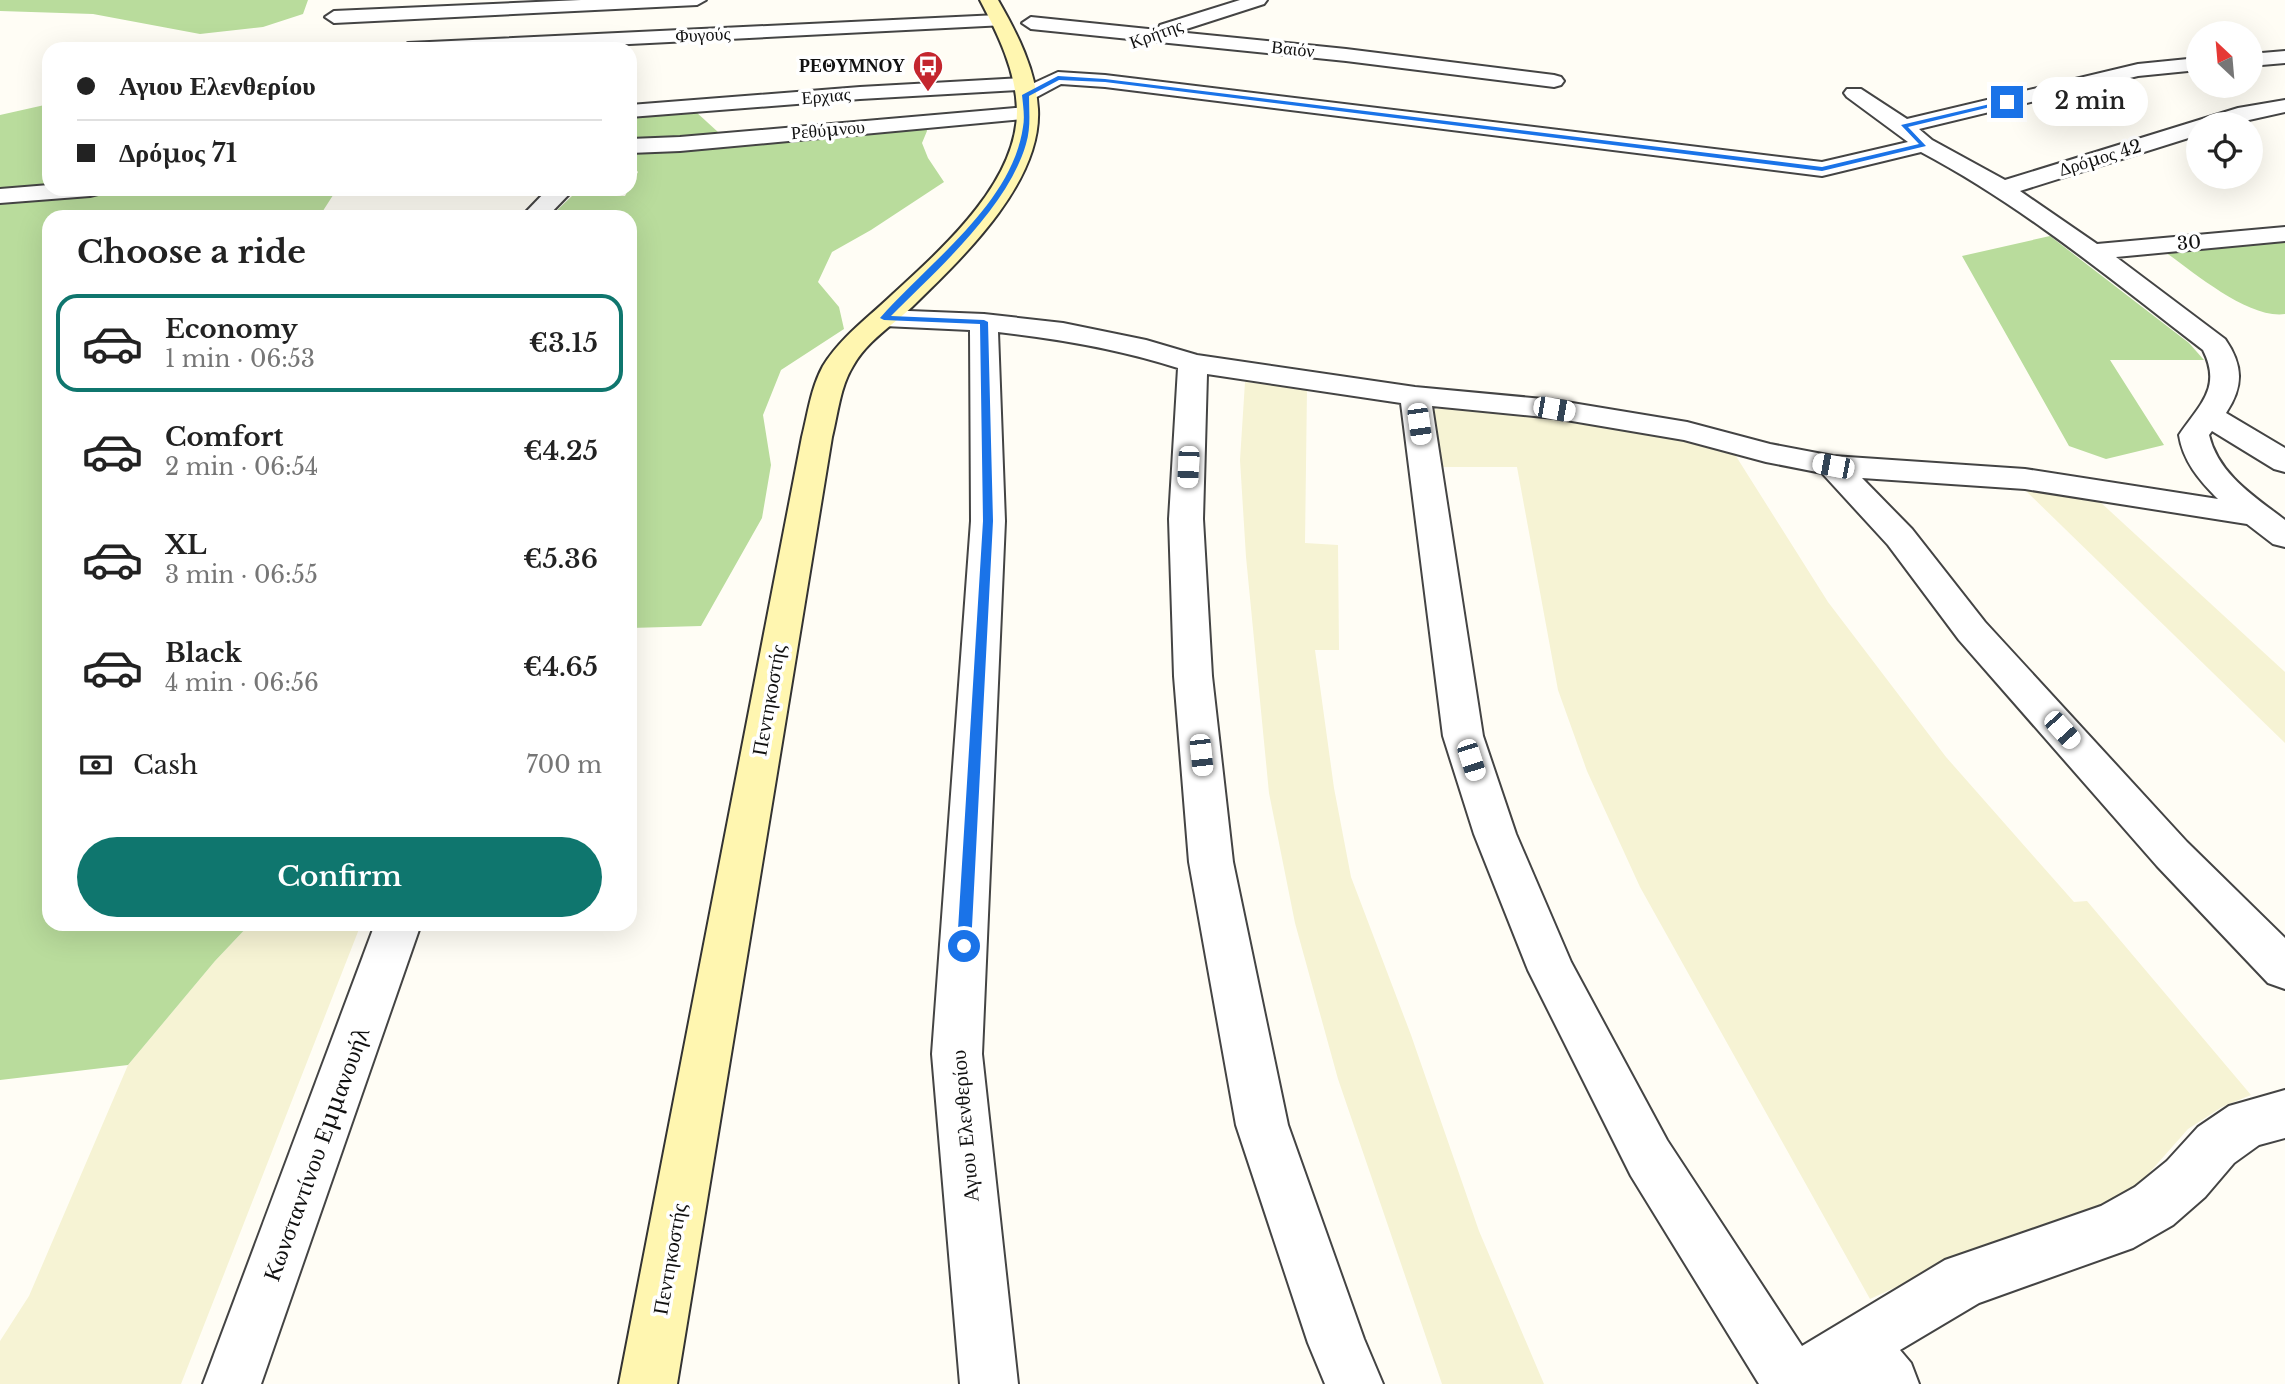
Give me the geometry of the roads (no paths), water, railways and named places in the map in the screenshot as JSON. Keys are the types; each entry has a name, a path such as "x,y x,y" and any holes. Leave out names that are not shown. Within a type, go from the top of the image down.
{"street":[{"path":"334,17 697,0"},
{"path":"989,0 1033,93"},
{"name":"Κρήτης","path":"1115,49 1258,0"},
{"path":"591,42 676,1"},
{"name":"Φυγούς","path":"637,42 998,21"},
{"name":"Βαιόν","path":"1031,23 1153,34 1554,80"},
{"path":"2263,59 2285,57"},
{"path":"1033,93 1092,61"},
{"path":"1903,126 2138,70 2186,65"},
{"path":"1033,93 1105,81 1822,169 1924,145"},
{"name":"Ερχιας","path":"637,110 860,93 1033,93"},
{"name":"Ρεθύμνου","path":"637,146 680,144 1033,93"},
{"name":"Πεντηκοστής","path":"648,1384 817,437 837,366 853,346 950,253 1002,189 1022,146 1033,93"},
{"path":"1854,93 1903,126 1924,145 1965,164 2092,251 2215,345 2225,362 2228,381 2210,416 2194,435 2194,447 2201,461 2257,515 2285,536"},
{"path":"2252,112 2285,106"},
{"name":"Δρόμος 42","path":"2001,189 2186,132"},
{"path":"0,196 42,193"},
{"path":"540,210 555,196"},
{"name":"30","path":"2092,251 2285,234"},
{"path":"884,318 984,322 1063,331 1146,348 1193,363 1415,396 1554,409 1687,431 1766,453 1833,466 2025,479 2257,515"},
{"name":"Αγιου Ελενθερίου","path":"984,322 988,521 957,1054 989,1384"},
{"path":"1193,363 1185,519 1193,676 1211,862 1262,1125 1354,1384"},
{"path":"1415,396 1463,736 1495,834 1551,970 1649,1158 1795,1384 1873,1364 1965,1280 2114,1229 2154,1206 2186,1180 2216,1145 2247,1123 2285,1114"},
{"path":"2210,416 2285,462"},
{"path":"1833,466 1900,537 1972,631 2172,854 2285,969"},
{"name":"Κωνσταντίνου Εμμανουήλ","path":"232,1384 395,931"}],"place":[{"name":"ΡΕΘΥΜΝΟΥ","path":"928,93"}]}
